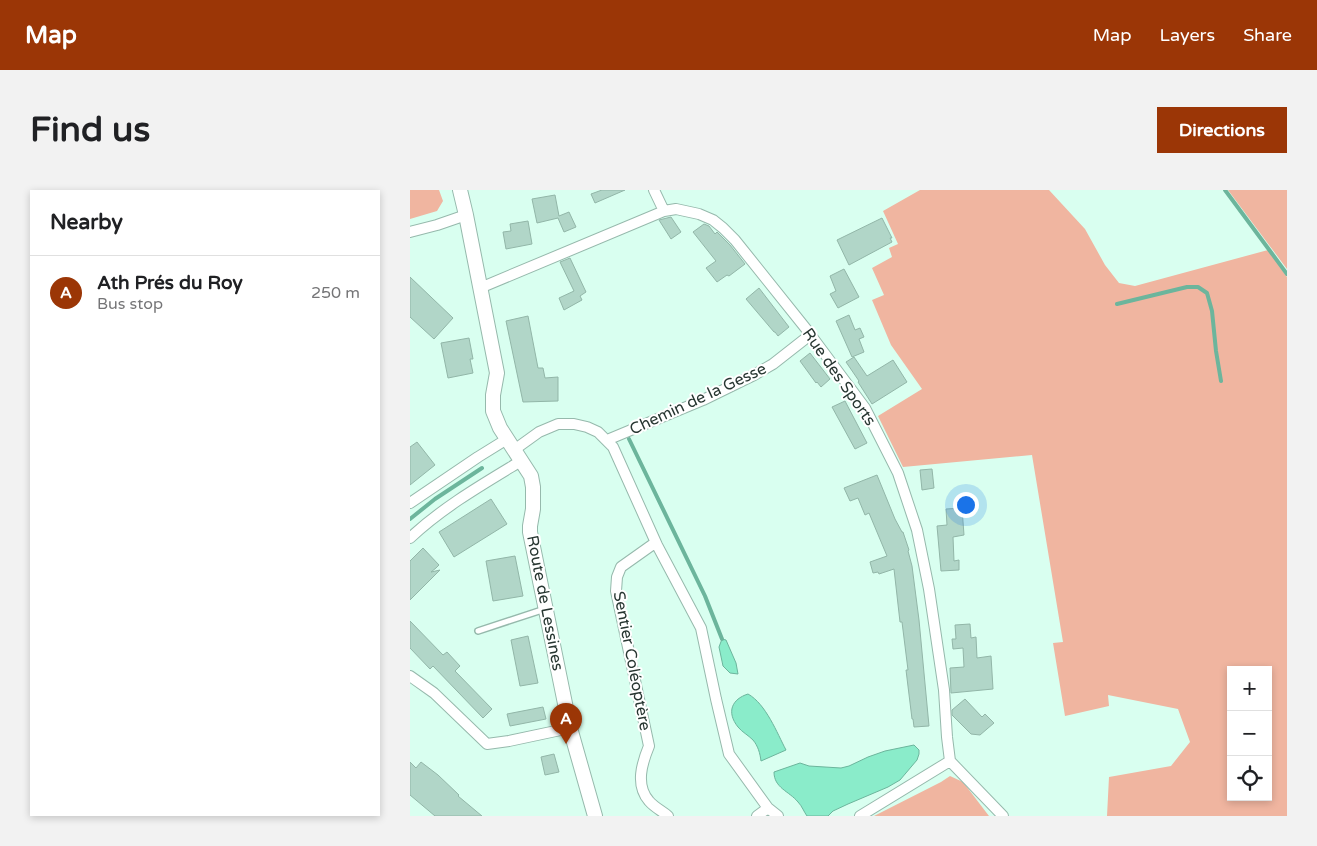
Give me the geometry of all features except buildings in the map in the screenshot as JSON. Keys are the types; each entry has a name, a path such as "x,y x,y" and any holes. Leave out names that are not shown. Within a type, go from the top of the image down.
{"main road":[{"name":"Route de Lessines","path":"460,190 497,374 493,411 500,428 531,476 534,509 530,532 570,728 595,816"}],"street":[{"path":"654,190 664,211"},
{"name":"Rue des Sports","path":"480,288 664,211 676,209 699,214 713,220 723,228 810,335 865,408 898,473 917,530 930,589 944,690 946,737 950,761"},
{"path":"410,232 466,215"},
{"name":"Chemin de la Gesse","path":"606,440 702,400 754,375 773,364 810,335"},
{"path":"410,538 464,496 514,450 539,432 558,424 574,424 598,432 613,447 656,544 701,628 729,754 768,808 778,816"},
{"path":"410,503 478,457 514,450"},
{"name":"Sentier Coléoptère","path":"656,544 621,567 617,577 616,591 649,746 642,762 642,789 649,801 668,816"},
{"path":"410,676 434,693 487,744 570,728"},
{"path":"860,816 950,761 1003,816"},
{"path":"757,816 768,808"}],"lane":[{"path":"478,631 546,608"}],"shaded area":[{"path":"410,190 439,190 443,201 437,211 410,219"},
{"path":"920,190 1049,190 1085,229 1105,265 1119,283 1135,286 1268,250 1287,277 1287,816 1107,816 1109,777 1171,766 1190,742 1178,709 1108,695 1109,706 1065,716 1053,643 1063,642 1032,455 903,467 878,416 922,389 891,345 872,300 884,295 872,268 892,257 889,248 898,244 883,211"},
{"path":"1228,190 1287,190 1287,269"},
{"path":"722,639 726,640 736,663 738,674 730,673 723,666 719,647"},
{"path":"748,694 766,712 786,750 761,761 755,742 738,727 732,716 732,707 738,699"},
{"path":"914,745 919,750 917,760 900,780 833,811 828,816 807,816 794,798 776,782 774,772 800,763 809,766 841,768 885,751"},
{"path":"950,776 963,782 989,816 874,816 941,782"}],"waterway":[{"path":"1225,190 1287,274"},
{"path":"1117,304 1187,287 1198,287 1207,293 1212,311 1221,381"},
{"path":"629,439 705,596 722,639"},
{"path":"410,519 435,499 482,468"}],"place":[{"name":"Ath Prés du Roy","path":"566,744"}]}
